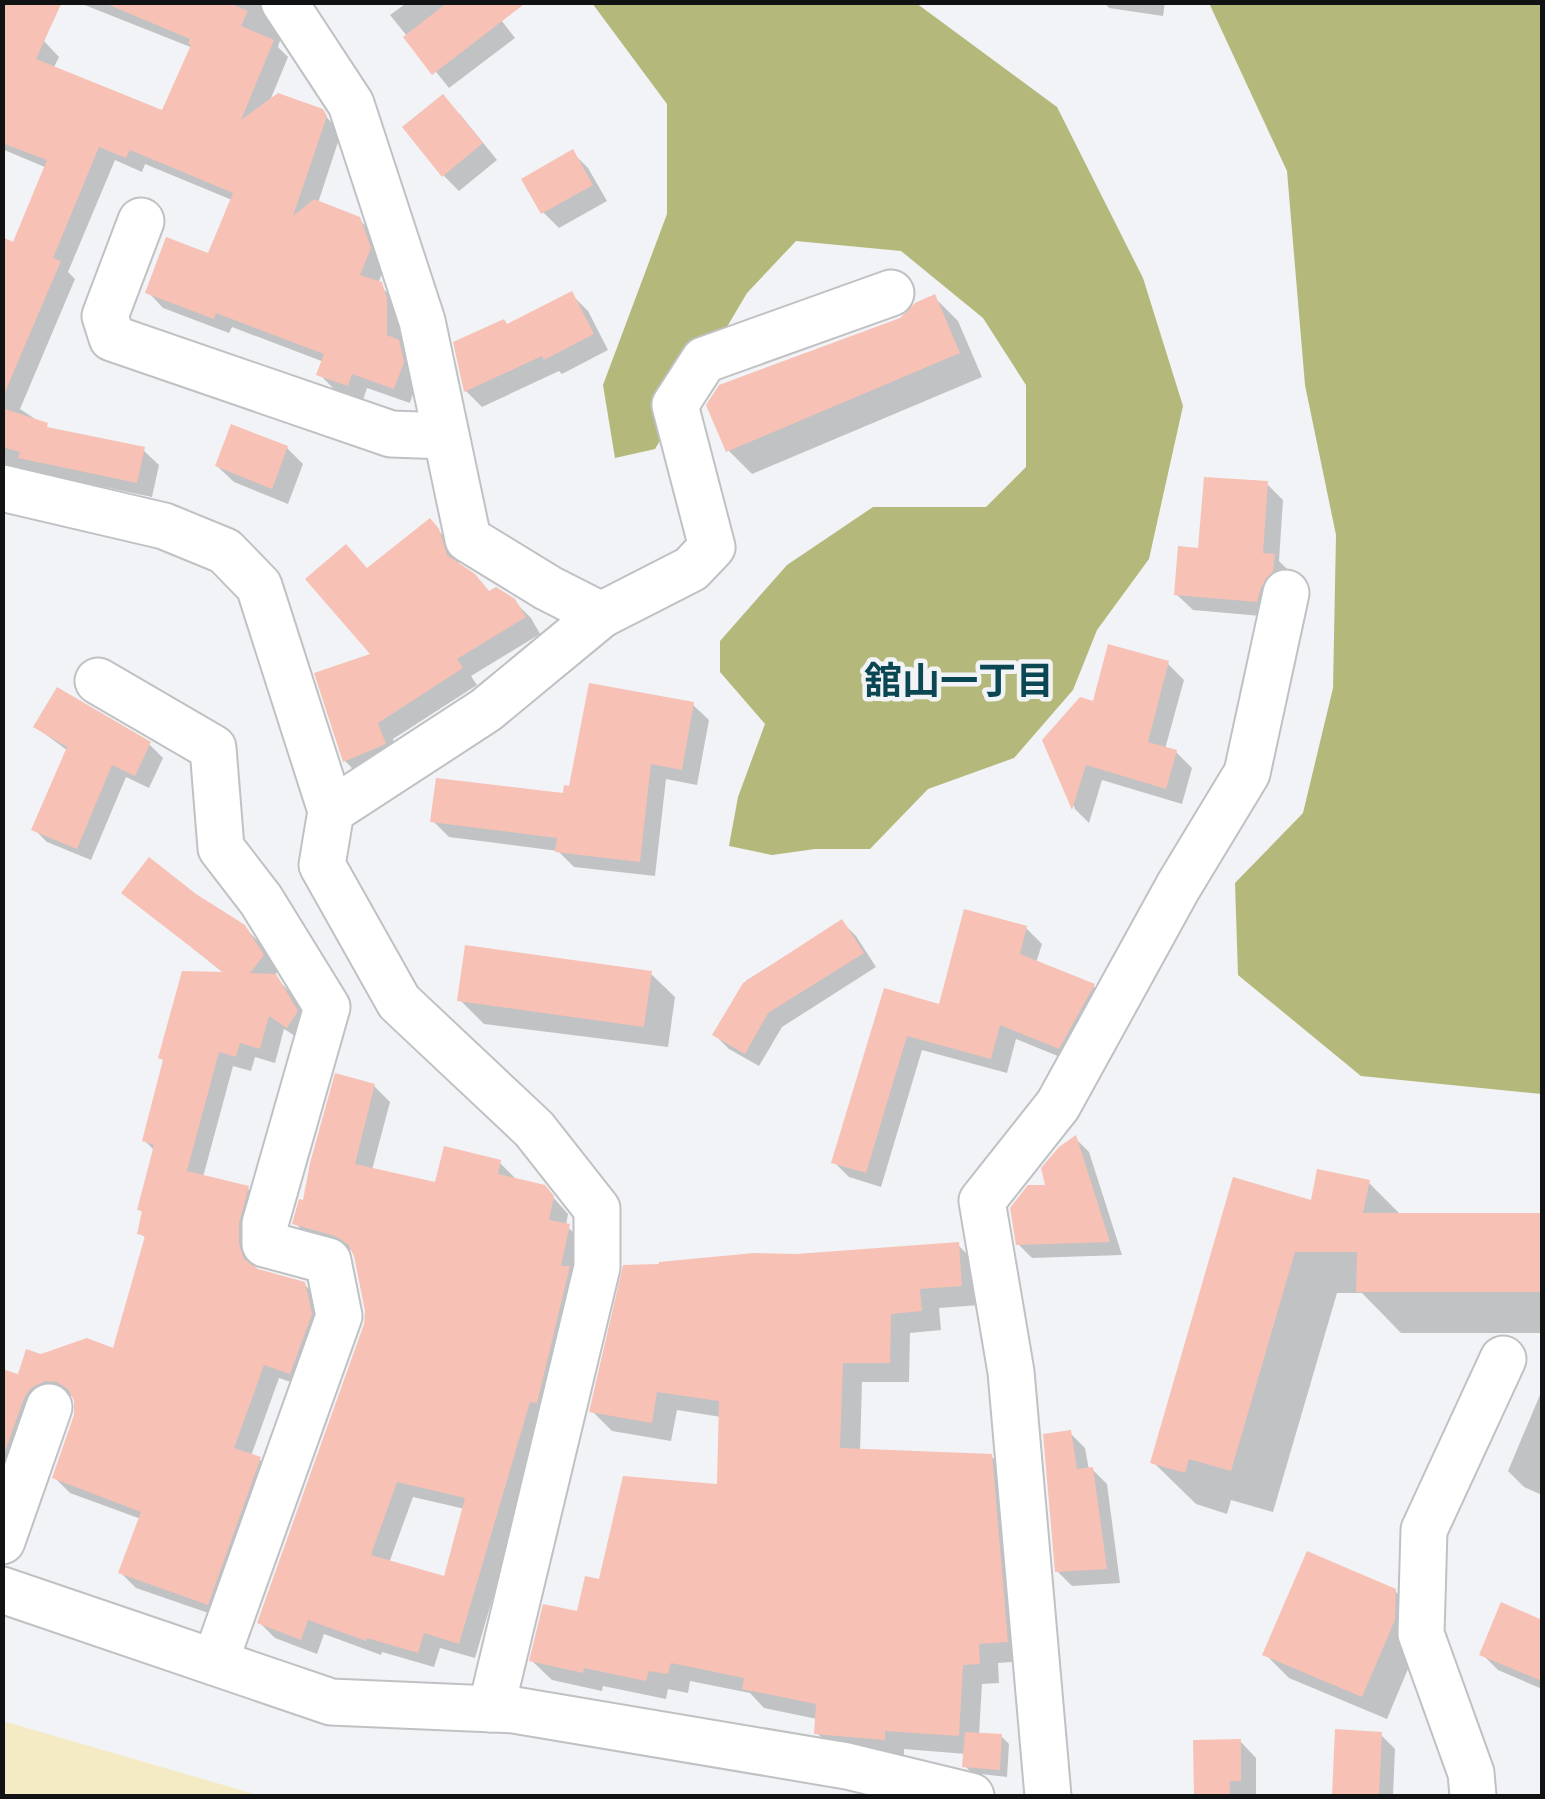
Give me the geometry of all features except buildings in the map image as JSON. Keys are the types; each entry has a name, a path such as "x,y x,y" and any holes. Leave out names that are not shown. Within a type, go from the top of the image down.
{"street":[{"path":"284,2 351,104 422,321 468,539 601,615"},
{"path":"141,221 105,316 112,338 391,434 446,436"},
{"path":"331,811 486,710 601,615 691,569 712,547 675,405 704,360 891,293"},
{"path":"2,488 164,526 225,551 259,586 331,811 322,865 399,1002 534,1129 597,1209 597,1267 491,1709"},
{"path":"1048,1796 1011,1372 982,1201 1058,1105 1178,888 1247,773 1286,593"},
{"path":"98,681 214,748 221,848 261,900 327,1007 266,1224 266,1244 328,1261 339,1316 214,1662"},
{"path":"1473,1796 1471,1773 1421,1634 1424,1530 1504,1359"},
{"path":"2,1541 49,1407"},
{"path":"2,1590 331,1702 514,1710 847,1766 971,1796"}],"green space":[{"path":"592,3 916,3 1057,107 1143,278 1183,406 1149,559 1097,630 1073,690 1014,758 928,789 870,849 815,849 772,855 729,846 738,797 765,724 720,672 720,641 787,565 873,507 986,507 1026,467 1026,385 983,318 901,251 796,241 747,293 655,449 615,458 603,385 667,214 667,104"},
{"path":"1209,3 1542,3 1542,1094 1361,1076 1238,975 1235,883 1303,813 1333,688 1336,535 1305,385 1287,171"}],"sand":[{"path":"3,1721 261,1796 3,1796"}],"district":[{"name":"舘山一丁目","path":"959,681"}]}
